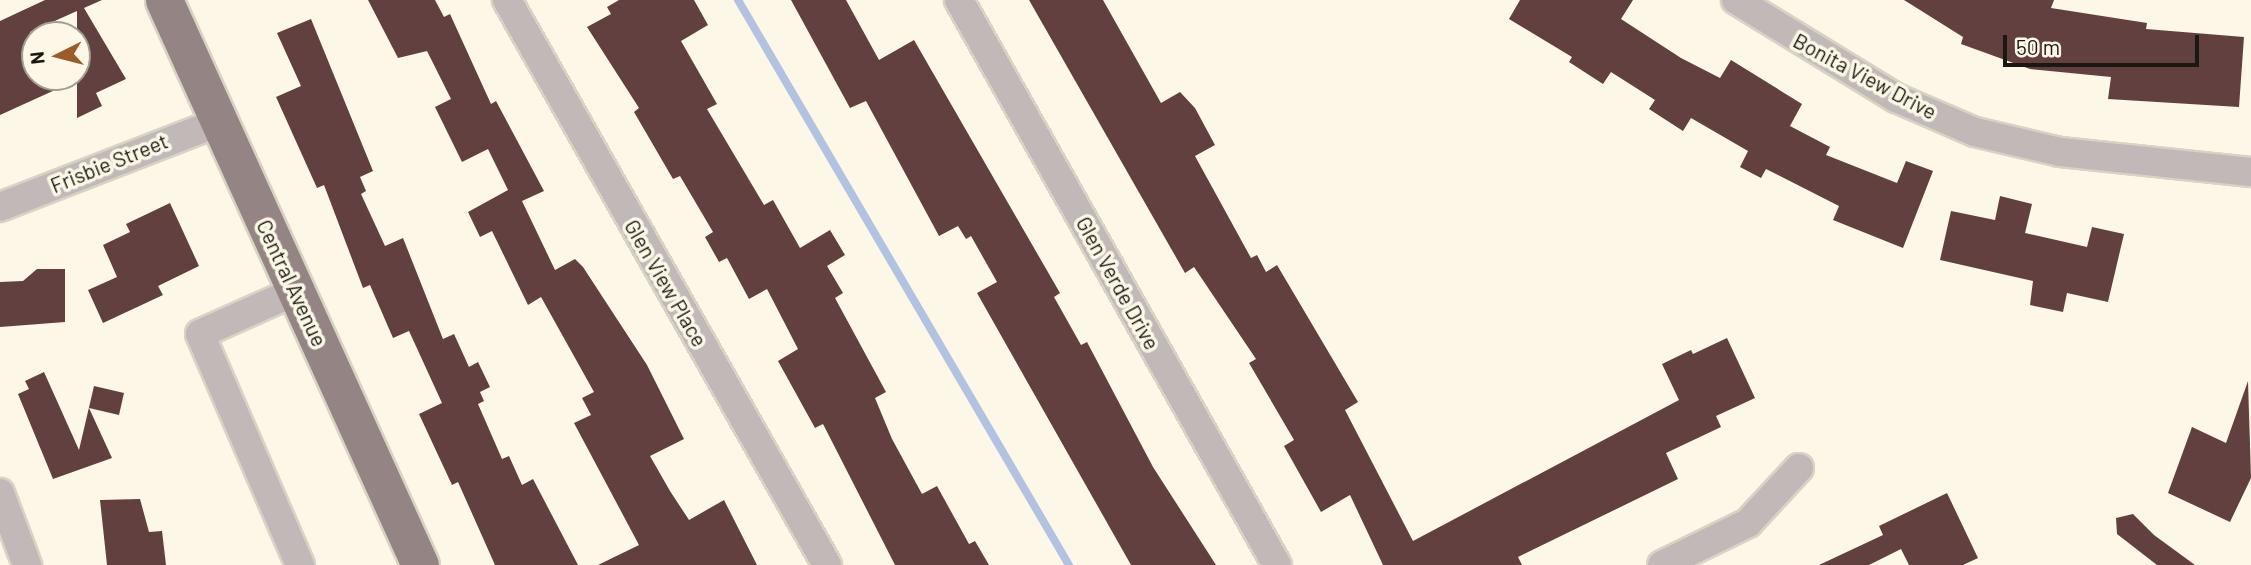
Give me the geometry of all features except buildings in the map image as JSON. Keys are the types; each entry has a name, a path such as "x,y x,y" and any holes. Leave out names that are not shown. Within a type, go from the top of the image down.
{"main road":[{"name":"Central Avenue","path":"164,0 420,565"}],"street":[{"name":"Glen View Place","path":"508,0 827,565"},
{"name":"Glen Verde Drive","path":"959,0 1278,565"},
{"name":"Bonita View Drive","path":"1736,0 1896,98 1975,132 2060,152 2251,172"},
{"name":"Frisbie Street","path":"0,207 219,122"},
{"path":"296,292 200,334 300,565"},
{"path":"1662,565 1748,523 1799,468"},
{"path":"0,494 27,565"}],"waterway":[{"path":"738,0 1069,565"}]}
